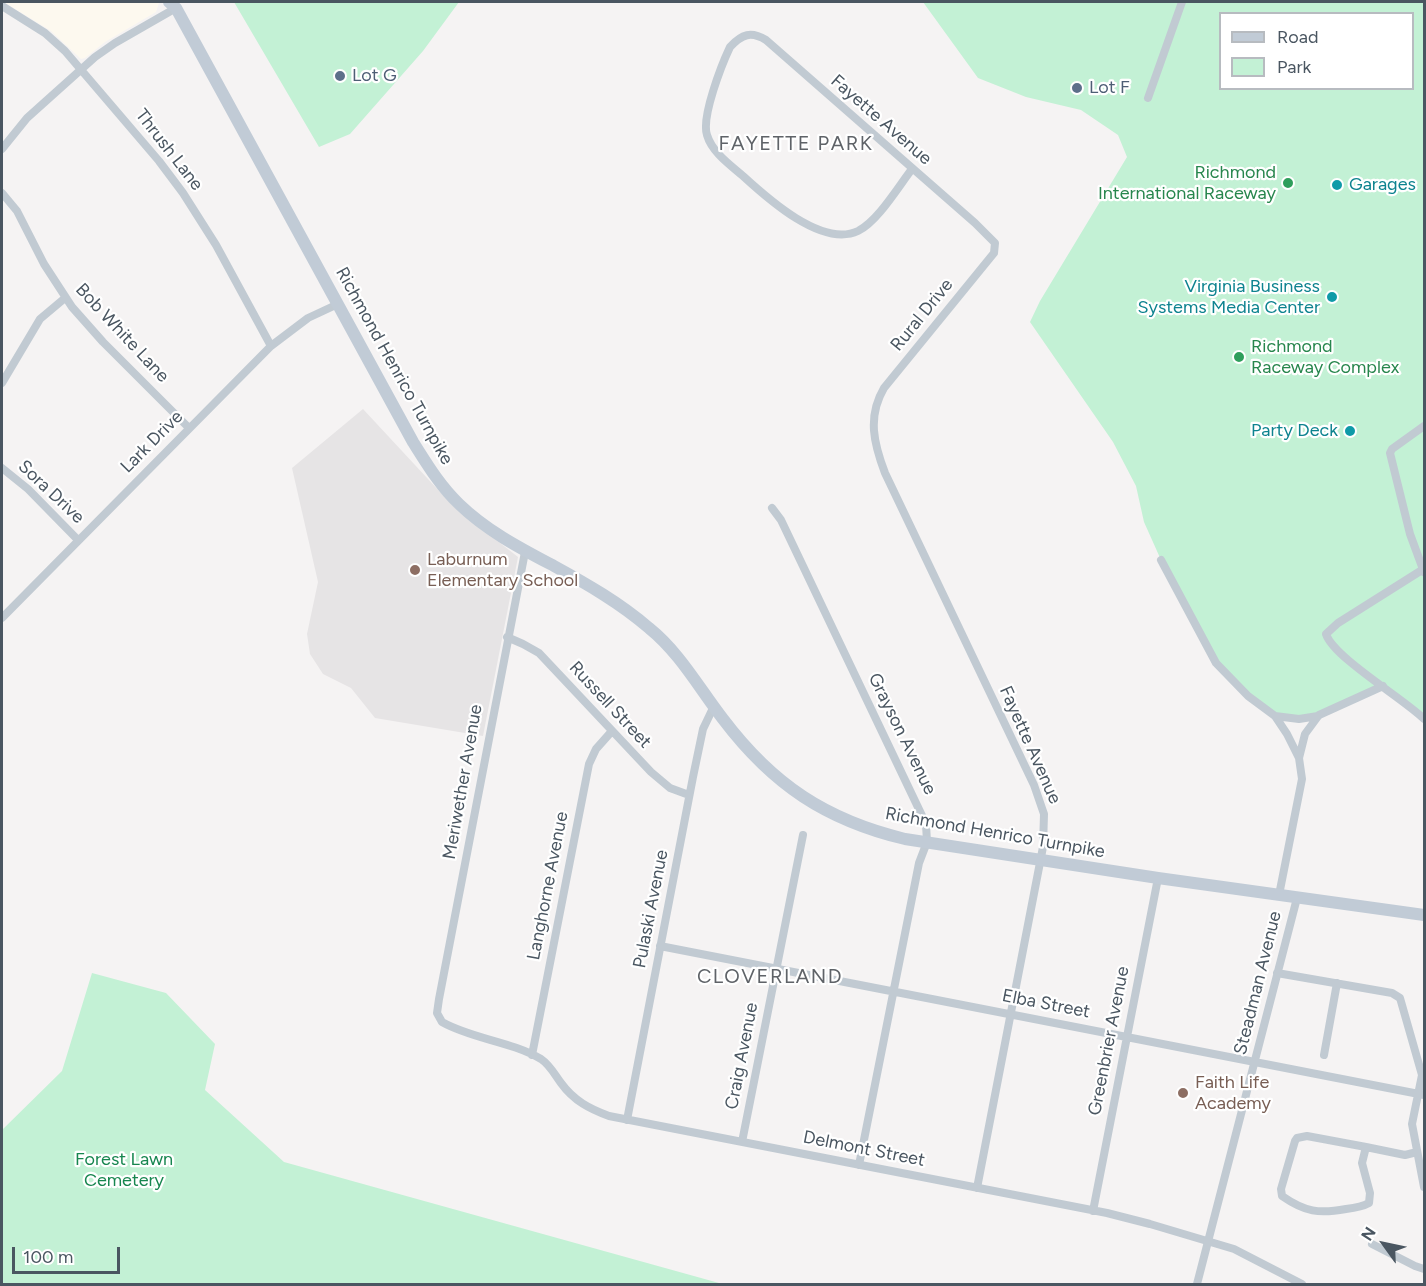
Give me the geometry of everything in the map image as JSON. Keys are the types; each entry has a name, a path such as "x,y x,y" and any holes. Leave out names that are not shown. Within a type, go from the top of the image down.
{"main road":[{"name":"Richmond Henrico Turnpike","path":"173,4 413,442 434,475 472,515 525,552 626,609 651,629 679,658 714,706 763,765 792,789 817,806 864,828 927,842 1158,878 1425,915"}],"street":[{"path":"1148,98 1182,2"},
{"path":"2,149 27,118 81,69 173,4"},
{"name":"Thrush Lane","path":"2,6 45,33 81,69 135,131 183,193 216,245 271,346"},
{"name":"Fayette Avenue","path":"912,169 870,223 852,233 838,234 824,230 783,211 723,158 711,145 706,134 706,120 711,99 728,50 742,35 754,34 766,40 994,241 996,246"},
{"name":"Bob White Lane","path":"2,193 17,211 44,264 65,298 103,342 189,428"},
{"name":"Rural Drive","path":"876,405 888,383 994,253 996,246"},
{"path":"2,383 40,319 65,298"},
{"name":"Lark Drive","path":"2,618 271,346 308,318 338,304"},
{"name":"Fayette Avenue","path":"876,405 873,423 874,439 885,473 1034,785 1043,809 1045,823 1040,860 977,1188"},
{"path":"1425,426 1392,449 1390,453 1410,534 1424,571 1338,623 1326,634 1337,649 1425,718"},
{"name":"Sora Drive","path":"2,468 28,489 78,540"},
{"name":"Grayson Avenue","path":"772,508 781,520 926,824 927,842"},
{"name":"Meriwether Avenue","path":"439,1018 437,1012 439,999 525,552"},
{"path":"1161,560 1216,663 1248,696 1275,717 1299,758 1302,779 1279,895"},
{"name":"Russell Street","path":"507,637 539,653 663,784 689,795"},
{"path":"1275,717 1299,719 1318,716 1383,686"},
{"name":"Pulaski Avenue","path":"627,1119 689,795 703,729 714,706"},
{"path":"1299,758 1305,734 1318,716"},
{"name":"Langhorne Avenue","path":"532,1055 589,764 596,749 612,730"},
{"name":"Craig Avenue","path":"742,1142 803,835"},
{"path":"859,1165 919,863 927,842"},
{"name":"Greenbrier Avenue","path":"1093,1211 1158,878"},
{"name":"Steadman Avenue","path":"1197,1284 1297,898"},
{"name":"Elba Street","path":"660,946 1422,1094"},
{"path":"1277,973 1392,993 1400,998 1422,1076 1422,1094 1412,1124 1425,1187"},
{"path":"1324,1054 1337,983"},
{"name":"Delmont Street","path":"439,1018 447,1025 532,1055 546,1063 567,1091 586,1107 609,1116 1150,1224 1243,1253 1302,1284"},
{"path":"1366,1148 1362,1163 1370,1193 1370,1203 1332,1212 1317,1212 1282,1196 1281,1189 1297,1138 1307,1136 1405,1155 1417,1152"},
{"path":"1372,1244 1425,1269"}],"shaded area":[{"path":"4,2 159,3 156,12 81,59 51,31"},
{"name":"Laburnum Elementary School","path":"363,409 454,507 518,557 483,736 375,718 351,688 323,674 310,654 307,634 318,582 292,468"}],"green space":[{"name":"Lot G","path":"234,2 459,2 423,51 350,134 319,147"},
{"name":"Richmond Raceway Complex","path":"923,2 1424,2 1424,719 1383,686 1319,715 1275,716 1216,663 1161,560 1144,522 1136,486 1113,442 1030,322 1040,301 1127,157 1118,135 1081,110 1026,97 978,78"},
{"name":"Forest Lawn Cemetery","path":"92,973 166,993 215,1044 205,1090 284,1162 719,1283 808,1284 2,1284 2,1130 62,1071"}],"place":[{"name":"Lot G","path":"340,76"},
{"name":"Lot F","path":"1077,88"},
{"name":"Richmond International Raceway","path":"1288,183"},
{"name":"Garages","path":"1337,185"},
{"name":"Virginia Business Systems Media Center","path":"1332,297"},
{"name":"Richmond Raceway Complex","path":"1239,357"},
{"name":"Party Deck","path":"1350,431"},
{"name":"Laburnum Elementary School","path":"415,570"},
{"name":"Faith Life Academy","path":"1183,1093"}],"district":[{"name":"FAYETTE PARK","path":"796,144"},
{"name":"CLOVERLAND","path":"770,977"}]}
